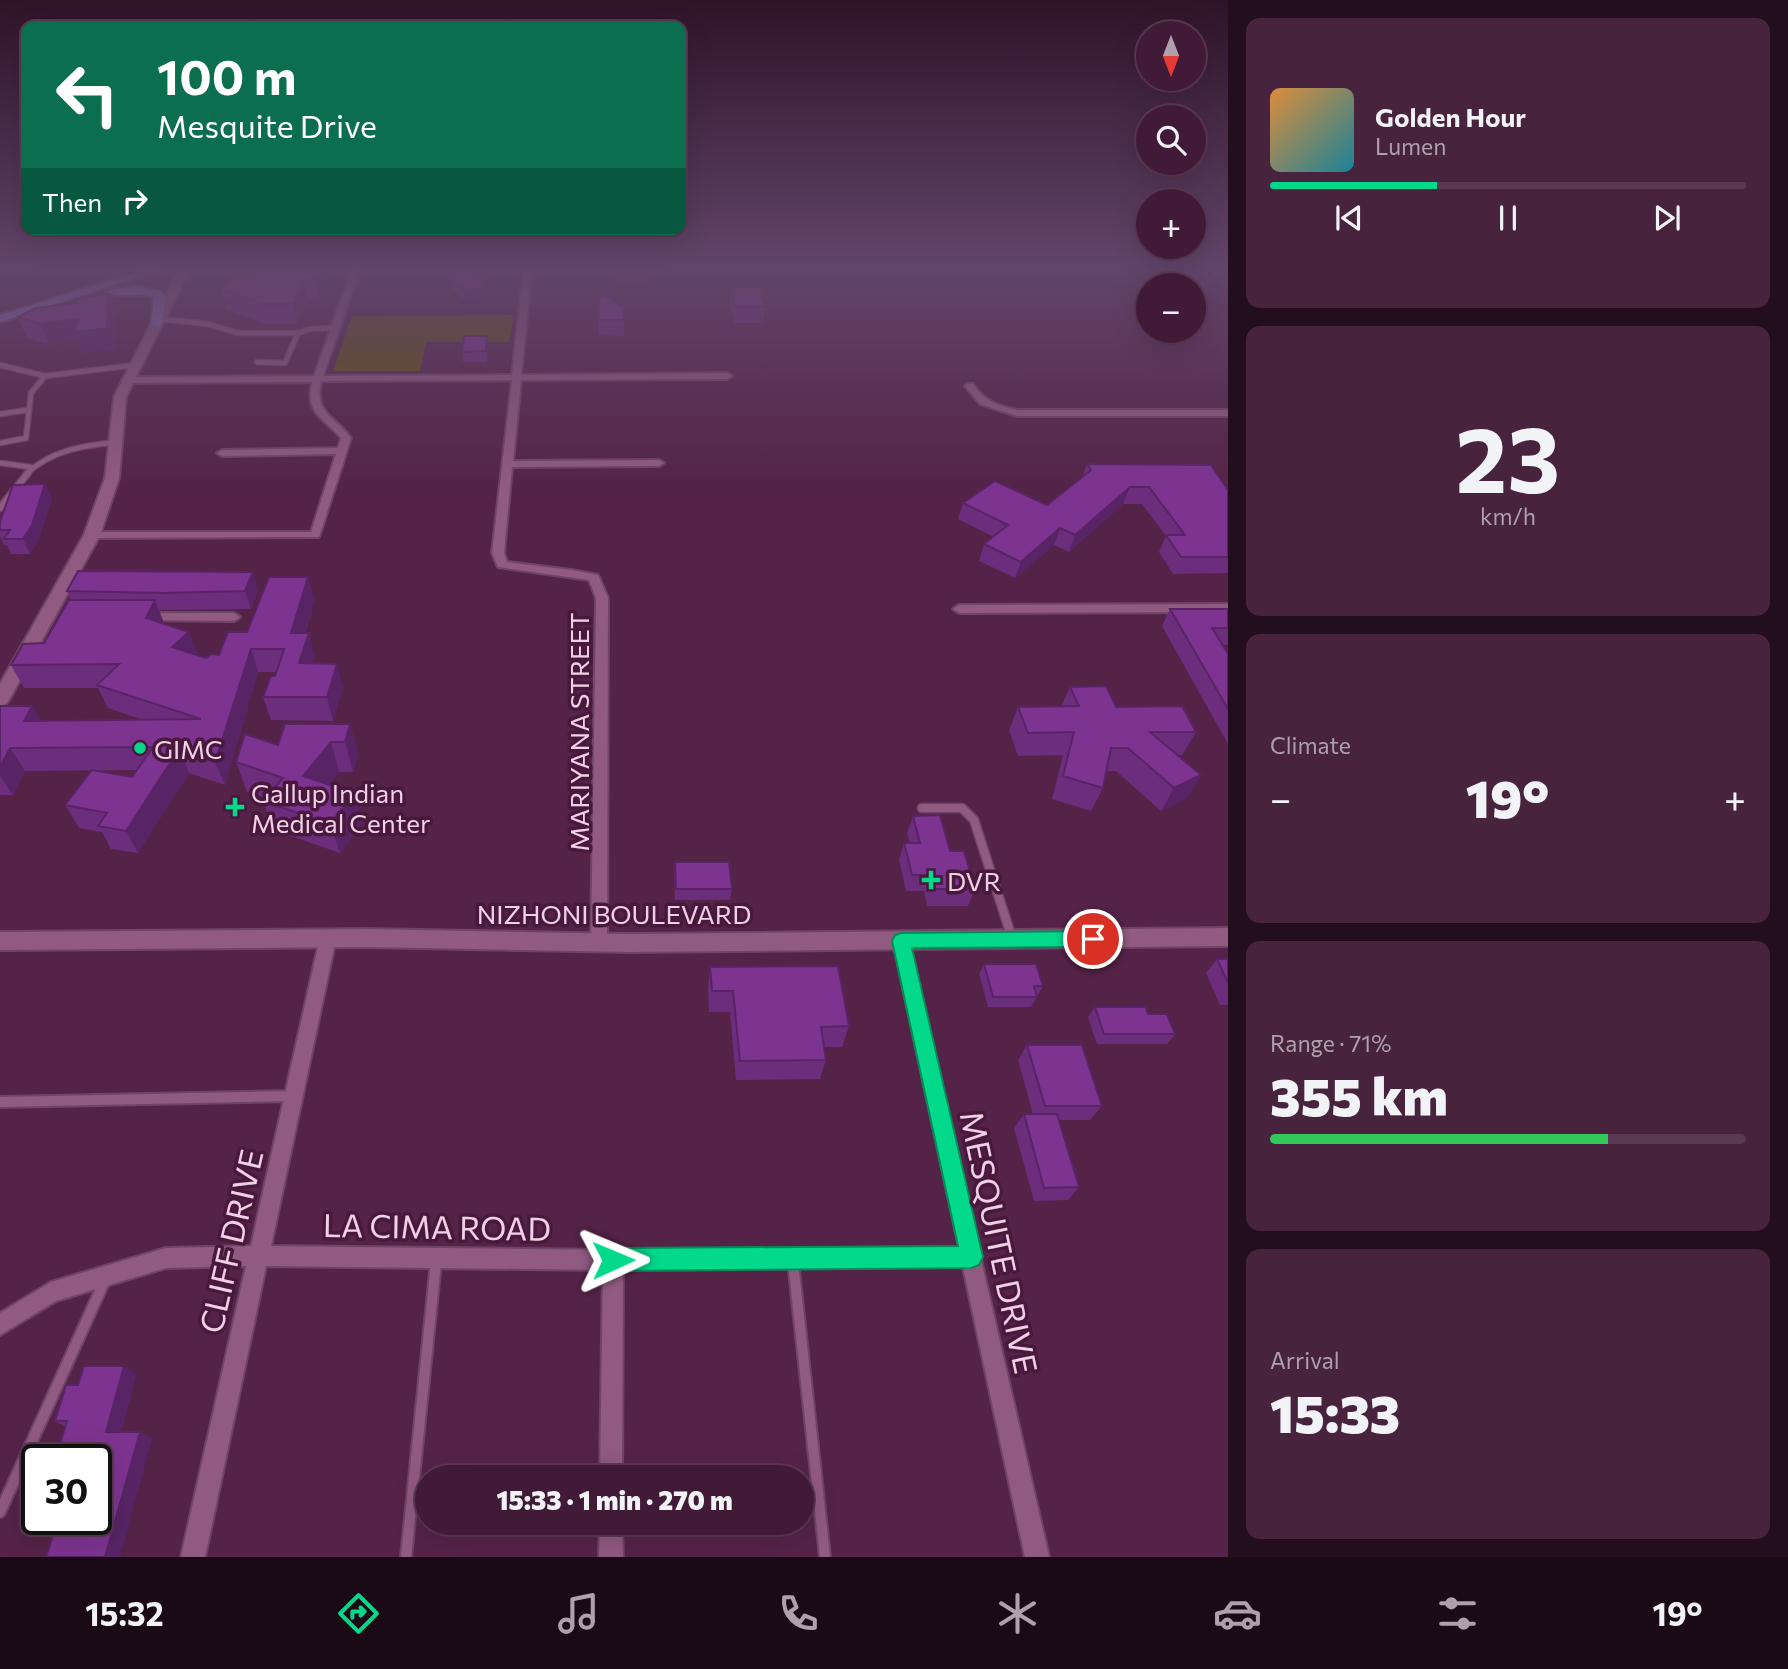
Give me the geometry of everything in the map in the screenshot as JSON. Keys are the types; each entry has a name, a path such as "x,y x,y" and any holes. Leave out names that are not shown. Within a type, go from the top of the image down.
{"main road":[{"path":"0,700 52,617 92,535 112,478 120,397 148,342"},
{"name":"NIZHONI BOULEVARD","path":"0,941 328,938 599,943 1228,937"}],"street":[{"path":"92,535 315,535 346,438 318,411 313,399 330,342"},
{"name":"MARIYANA STREET","path":"520,342 498,553 502,565 530,571 572,571 594,578 601,598 599,943"},
{"path":"127,380 727,376"},
{"path":"970,386 986,404 1017,413 1228,413"},
{"path":"222,453 342,451"},
{"path":"509,464 659,463"},
{"path":"959,609 1228,608"},
{"path":"126,617 234,617"},
{"name":"CLIFF DRIVE","path":"193,1557 328,938"},
{"name":"MESQUITE DRIVE","path":"901,941 1037,1557"},
{"name":"LA CIMA ROAD","path":"0,1325 51,1292 166,1258 259,1256 613,1260 971,1257"},
{"path":"611,1465 613,1260"},
{"path":"611,1535 611,1557"}],"lane":[{"path":"257,362 285,363 294,342"},
{"path":"0,365 45,376 135,365"},
{"path":"0,443 26,438 31,393 45,376"},
{"path":"0,414 28,410"},
{"path":"0,508 30,467 47,456 65,449 116,442"},
{"path":"0,463 30,467"},
{"path":"922,808 962,808 974,820 1013,940"},
{"path":"0,1102 295,1096"},
{"path":"406,1557 437,1258"},
{"path":"792,1258 825,1557"},
{"path":"0,1512 107,1274"}],"shaded area":[{"path":"343,342 509,342 426,342 420,371 333,371"}],"building":[{"path":"463,342 487,342 486,351 462,352"},
{"path":"1087,464 1211,465 1228,490 1228,557 1181,557 1166,535 1185,535 1149,487 1130,487 1075,535 1060,528 1021,562 984,544 1008,525 963,503 995,481 1047,505 1091,470"},
{"path":"45,484 32,525 23,539 4,539 10,530 0,530 0,522 13,485"},
{"path":"78,571 253,572 245,591 67,591"},
{"path":"269,577 308,577 291,633 309,633 299,663 337,664 327,697 263,697 271,676 275,676 284,649 251,649 215,762 179,749 126,831 98,826 107,813 65,805 92,770 132,777 153,747 10,748 0,767 0,706 32,706 24,721 201,719 97,685 119,664 11,665 23,644 44,643 69,600 155,600 146,618 189,632 172,647 206,658 211,654 219,655 228,632 247,632"},
{"path":"1170,609 1228,609 1228,628 1212,628 1228,654 1228,709"},
{"path":"1106,686 1116,707 1182,706 1196,732 1150,732 1201,775 1174,788 1128,748 1111,748 1103,788 1063,776 1074,732 1028,733 1018,707 1079,706 1070,687"},
{"path":"285,724 350,724 345,742 331,742 303,776 354,793 330,824 263,801 283,778 236,762 245,734 278,745"},
{"path":"940,815 950,851 964,851 975,889 934,889 930,875 912,875 904,843 920,843 913,816"},
{"path":"675,862 729,862 732,889 676,889"},
{"path":"1217,959 1228,959 1228,983"},
{"path":"984,964 1036,964 1043,986 1034,986 1037,997 993,997"},
{"path":"838,966 849,1026 821,1027 826,1060 740,1061 733,991 712,991 710,967"},
{"path":"1095,1007 1146,1007 1148,1014 1167,1014 1175,1034 1104,1034"},
{"path":"1027,1045 1082,1045 1102,1106 1045,1106"},
{"path":"1024,1114 1057,1114 1079,1187 1044,1188"},
{"path":"84,1366 124,1366 106,1432 140,1432 112,1532 112,1444 60,1444 67,1421 55,1421 66,1385 78,1385"},
{"path":"53,1535 111,1535 105,1557 46,1557"}],"place":[{"name":"GIMC","path":"140,748"},
{"name":"Gallup Indian Medical Center","path":"235,807"},
{"name":"DVR","path":"931,880"}],"route":[{"path":"613,1260 971,1257 901,941 1093,939"}]}
